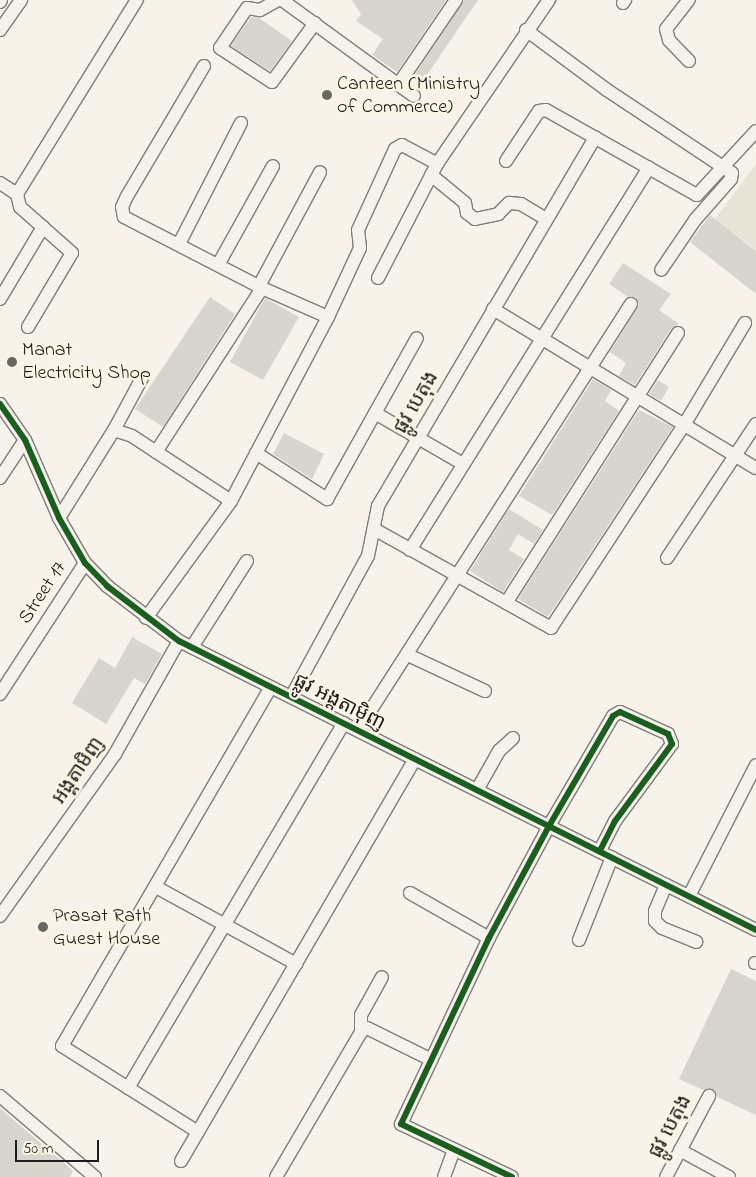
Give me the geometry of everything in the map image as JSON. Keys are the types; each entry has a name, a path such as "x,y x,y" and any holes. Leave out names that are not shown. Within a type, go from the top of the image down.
{"street":[{"path":"0,30 21,0"},
{"path":"28,327 72,253 17,204 17,194 137,0"},
{"path":"315,23 272,82 220,48 246,8 260,10 280,0 298,5 315,23 414,96"},
{"path":"398,85 456,0"},
{"path":"378,278 434,170 526,30 549,0"},
{"path":"689,0 666,30 669,40 689,61"},
{"path":"526,30 607,90 726,168 732,174 732,179 696,220 661,270"},
{"path":"204,66 122,207 124,216 260,287 328,317"},
{"path":"506,161 543,110 649,166 698,195 726,168 756,131"},
{"path":"179,244 241,124"},
{"name":"ផ្លូវ បេតុង","path":"291,697 368,556 378,506 595,137"},
{"path":"146,618 230,501 256,453 328,317 360,248 358,230 395,149 402,146 434,170 465,203 467,214 475,219 498,214 509,203 521,204 546,219"},
{"path":"218,265 272,166"},
{"path":"410,550 649,166"},
{"path":"156,452 260,287 320,172"},
{"path":"0,183 17,194"},
{"path":"0,300 42,228"},
{"path":"358,730 460,576 631,304"},
{"path":"494,309 756,468"},
{"path":"374,528 547,628 556,626 684,425 744,323"},
{"path":"506,603 678,333"},
{"path":"256,453 327,498 417,338"},
{"path":"59,518 114,430 142,378"},
{"name":"ផ្លូវ អង្តតាម៉ិញ","path":"2,412 25,440 59,518 85,563 107,586 146,618 179,641 756,930"},
{"path":"375,413 463,464"},
{"path":"667,558 756,424"},
{"path":"114,430 132,436 230,501"},
{"path":"0,478 25,440"},
{"path":"192,647 247,561"},
{"name":"Street 17","path":"0,694 85,563"},
{"name":"អង្គតាមិញ","path":"0,916 115,754 179,641"},
{"path":"408,655 485,691"},
{"path":"198,1132 62,1046 271,687"},
{"path":"512,1177 453,1152 401,1124 490,938 548,826 616,713 668,734 672,744 620,814 579,940"},
{"path":"128,1088 344,723"},
{"path":"477,790 499,751 513,738"},
{"path":"181,1161 415,759"},
{"path":"689,896 756,765"},
{"path":"666,885 655,911 655,921 662,928 696,942"},
{"path":"156,887 296,964"},
{"path":"410,893 490,938"},
{"path":"280,1176 361,1032 362,1015 382,977"},
{"path":"361,1032 367,1028 432,1060"},
{"path":"0,1096 88,1175"},
{"name":"ផ្លូវ បេតុង","path":"666,1177 709,1096"},
{"path":"680,1150 729,1177"},
{"path":"444,1177 453,1152"}],"shaded area":[{"path":"756,166 756,250 715,219"}],"building":[{"path":"352,0 446,0 397,72 372,55 383,39 356,21 361,14"},
{"path":"464,0 478,0 422,82 414,76"},
{"path":"251,17 259,18 292,41 270,71 231,46"},
{"path":"710,215 756,251 756,294 690,242"},
{"path":"623,263 671,294 659,310 679,324 671,329 635,385 619,376 626,363 610,352 639,305 636,297 628,297 609,284"},
{"path":"210,297 235,314 163,427 135,409"},
{"path":"265,298 299,317 263,380 230,362"},
{"path":"593,379 611,390 605,401 619,411 552,515 519,496"},
{"path":"658,380 669,387 661,401 649,394"},
{"path":"639,410 673,427 548,617 518,599"},
{"path":"284,433 324,454 312,479 273,454"},
{"path":"509,509 543,530 534,544 518,534 509,550 524,559 503,592 470,571"},
{"path":"132,637 162,654 145,684 134,678 106,724 72,703 99,658 115,668"},
{"path":"731,969 756,981 756,1115 717,1097 712,1089 703,1090 679,1079"},
{"path":"0,1108 73,1171 70,1177 0,1177"}],"cycle path":[{"path":"0,404 25,440 59,518 85,563 107,586 179,641 756,930"},
{"path":"512,1177 401,1124 489,938 549,826 613,716 620,712 668,734 672,744 615,821 600,851"}],"place":[{"name":"Canteen (Ministry of Commerce)","path":"327,95"},
{"name":"Manat Electricity Shop","path":"12,362"},
{"name":"Prasat Rath Guest House","path":"43,927"}]}
